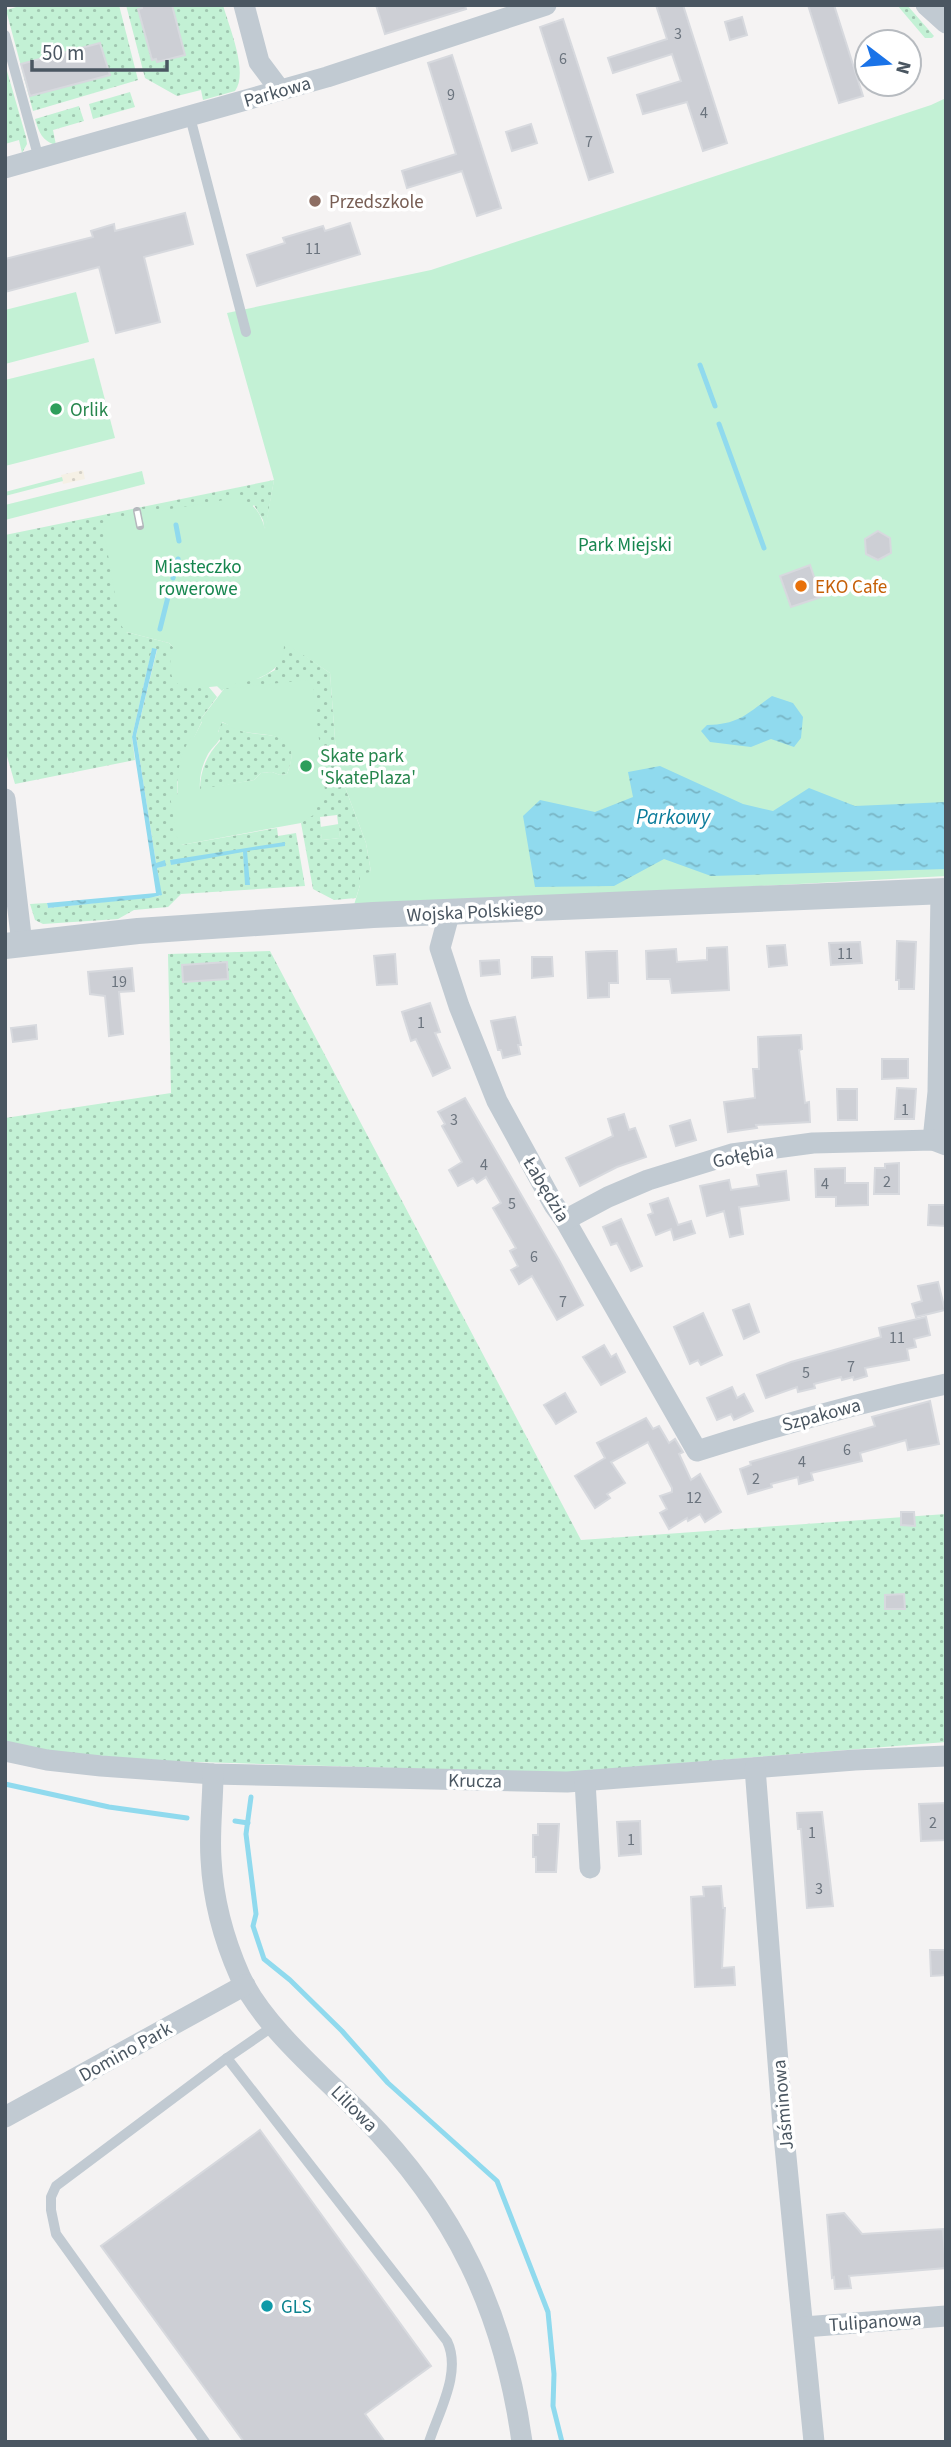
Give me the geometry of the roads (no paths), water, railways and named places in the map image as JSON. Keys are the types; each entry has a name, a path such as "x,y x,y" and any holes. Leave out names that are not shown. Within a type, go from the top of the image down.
{"street":[{"path":"244,5 259,62 281,90"},
{"name":"Parkowa","path":"5,168 281,90 546,5"},
{"path":"926,5 946,23"},
{"path":"5,799 13,854 13,945"},
{"path":"940,1142 938,1092 943,892"},
{"name":"Wojska Polskiego","path":"13,945 138,930 450,911 943,892"},
{"name":"Łabędzia","path":"450,911 440,948 496,1101 697,1451"},
{"name":"Gołębia","path":"565,1220 608,1196 648,1180 732,1154 813,1143 940,1142"},
{"name":"Szpakowa","path":"697,1451 783,1424 880,1398 946,1384"},
{"name":"Krucza","path":"5,1751 47,1760 101,1766 213,1774 584,1781 855,1760 946,1756"},
{"name":"Jaśminowa","path":"755,1769 783,2126 814,2442"},
{"name":"Liliowa","path":"213,1774 211,1858 216,1903 230,1950 245,1985 275,2025 400,2157 433,2198 475,2273 507,2358 522,2442"},
{"path":"584,1781 590,1868"},
{"name":"Domino Park","path":"5,2117 245,1985"},
{"name":"Tulipanowa","path":"804,2327 946,2316"}],"lane":[{"path":"5,35 39,159"},
{"path":"190,117 247,332"},
{"path":"205,2442 56,2234 51,2197 56,2186 275,2025"},
{"path":"227,2058 447,2341 453,2353 453,2370 429,2442"}],"water":[{"path":"152,648 157,649 136,736 156,863 165,860 166,866 157,868 162,895 48,908 47,903 156,893 132,737"},
{"path":"772,696 793,703 803,717 801,738 794,747 771,739 751,747 710,742 701,731 707,725 727,723 742,717"},
{"name":"Parkowy","path":"660,766 743,804 773,811 809,788 855,806 946,802 946,869 711,876 664,859 614,886 535,887 523,816 540,800 595,812 633,797 628,772"},
{"path":"285,842 285,846 247,851 250,885 245,885 243,852 171,865 170,860"}],"waterway":[{"path":"700,365 715,406"},
{"path":"719,424 764,548"},
{"path":"176,525 179,541"},
{"path":"173,578 178,559"},
{"path":"160,629 169,593"},
{"path":"5,1784 109,1807 187,1818"},
{"path":"251,1797 246,1834 256,1914 253,1926 264,1959 290,1980 342,2031 388,2083 497,2181 548,2312 554,2374 553,2406 562,2442"},
{"path":"235,1821 248,1823"}],"railway":[{"path":"137,511 140,526"}],"place":[{"name":"Przedszkole","path":"315,201"},
{"name":"Orlik","path":"56,409"},
{"name":"EKO Cafe","path":"801,586"},
{"name":"Skate park 'SkatePlaza'","path":"306,766"},
{"name":"GLS","path":"267,2306"}],"park label":[{"name":"Park Miejski","path":"625,544"},
{"name":"Miasteczko rowerowe","path":"198,577"}]}
